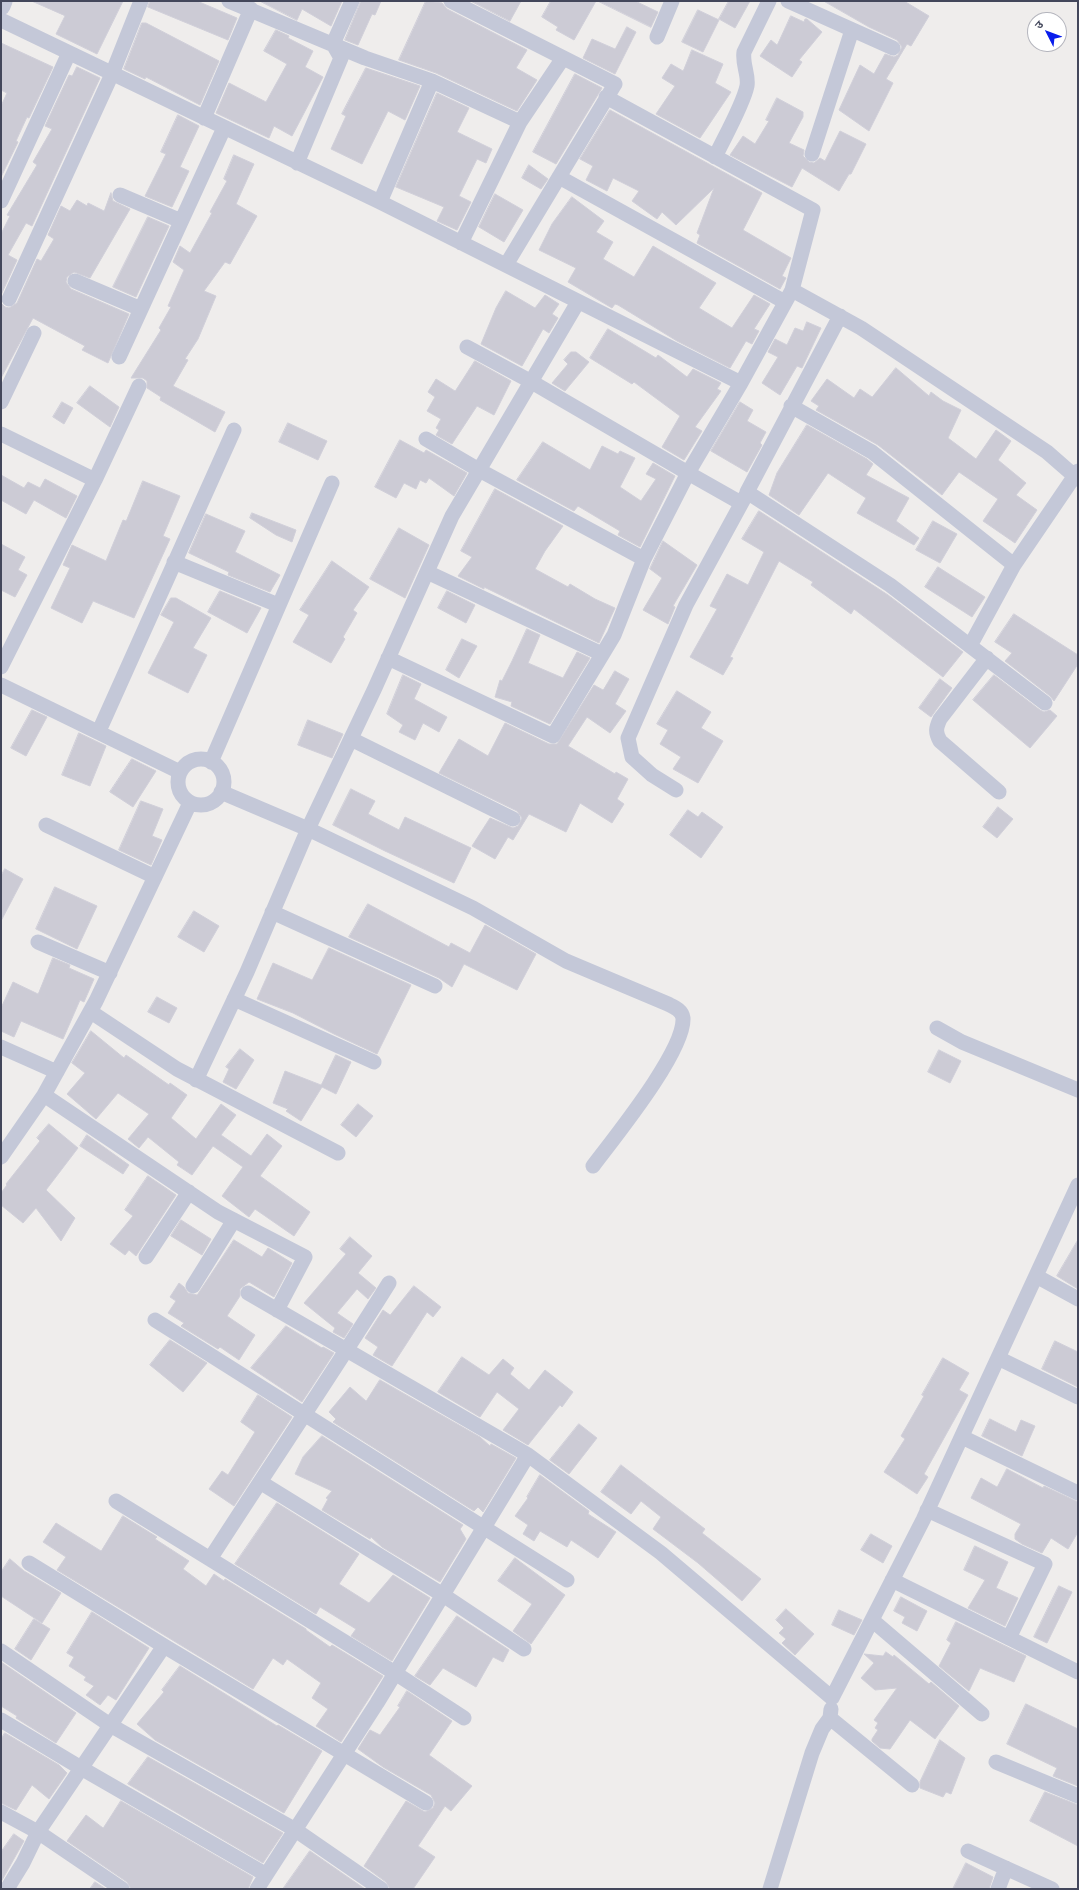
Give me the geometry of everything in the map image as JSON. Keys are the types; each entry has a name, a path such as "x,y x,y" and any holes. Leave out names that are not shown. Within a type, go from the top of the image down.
{"street":[{"path":"1,6 3,1"},
{"path":"9,299 112,74 141,1"},
{"path":"229,1 365,58 432,81 520,122"},
{"path":"333,44 352,1"},
{"path":"450,1 615,84 506,265"},
{"path":"657,37 672,1"},
{"path":"715,156 745,93 747,81 743,61 744,52 769,1"},
{"path":"788,1 893,48"},
{"path":"204,118 251,9"},
{"path":"1,20 380,202 741,383"},
{"path":"812,154 852,30"},
{"path":"297,163 341,58 333,44"},
{"path":"1,201 69,53"},
{"path":"461,243 520,122 563,58"},
{"path":"380,202 432,81"},
{"path":"388,658 552,736 614,636 644,559 688,473 741,383 789,296 813,210 606,98"},
{"path":"119,357 224,128"},
{"path":"559,177 789,296 840,316 861,328 1047,452 1076,475 1014,565 970,646"},
{"path":"120,194 181,221"},
{"path":"75,281 141,309"},
{"path":"196,1080 234,999 308,829 388,658 452,516 530,381 578,302"},
{"path":"676,790 652,775 632,757 628,738 686,605 840,316"},
{"path":"1,402 34,333"},
{"path":"467,347 530,381 688,473 744,498 890,585 1046,703"},
{"path":"1,667 95,480 139,386"},
{"path":"792,406 872,452 1014,565"},
{"path":"99,732 234,430"},
{"path":"1,434 95,480"},
{"path":"426,439 479,470 644,559"},
{"path":"211,762 332,483"},
{"path":"174,562 278,605"},
{"path":"427,572 602,654"},
{"path":"987,658 940,719 936,727 936,734 940,741 999,792"},
{"path":"1,685 180,772"},
{"path":"350,739 513,819"},
{"path":"197,760 211,762 221,771 223,785 221,792 211,802 204,805 190,802 180,793 178,779 180,772 184,766 197,760"},
{"path":"221,792 308,829 473,908 566,961 668,1004 680,1012 683,1017 679,1036 659,1076 593,1166"},
{"path":"1,1157 44,1095 91,1012 190,802"},
{"path":"46,825 155,877"},
{"path":"272,912 435,986"},
{"path":"38,942 110,973"},
{"path":"234,999 374,1062"},
{"path":"91,1012 177,1070 338,1153"},
{"path":"937,1028 962,1042 1078,1090"},
{"path":"1,1047 57,1072"},
{"path":"44,1095 218,1212 305,1257 276,1310"},
{"path":"770,1889 812,1753 822,1729 830,1718 832,1698 927,1510 1036,1276 1074,1205 1078,1185"},
{"path":"146,1257 189,1192"},
{"path":"194,1286 234,1220"},
{"path":"1036,1276 1078,1299"},
{"path":"210,1559 389,1283"},
{"path":"248,1293 528,1455 660,1553 832,1698"},
{"path":"155,1320 485,1526 567,1580"},
{"path":"998,1358 1078,1397"},
{"path":"962,1437 1078,1492"},
{"path":"257,1889 265,1874 395,1673 528,1455"},
{"path":"260,1482 443,1595 524,1649"},
{"path":"116,1501 395,1673 464,1718"},
{"path":"927,1510 1045,1564 1009,1638"},
{"path":"29,1564 426,1803"},
{"path":"892,1580 1078,1672"},
{"path":"872,1620 982,1714"},
{"path":"7,1889 23,1863 38,1832 164,1646"},
{"path":"1,1651 110,1725 294,1829 381,1889"},
{"path":"830,1718 912,1785"},
{"path":"1,1720 265,1874"},
{"path":"996,1762 1078,1796"},
{"path":"1,1812 38,1832 122,1889"},
{"path":"968,1851 1052,1889"},
{"path":"998,1889 1006,1868"}],"building":[{"path":"32,1 123,1 97,54 56,34 65,16"},
{"path":"150,1 197,1 237,18 228,40 148,7"},
{"path":"260,1 342,1 331,26 302,9 297,20"},
{"path":"361,1 381,1 375,15 372,14 358,45 345,40"},
{"path":"426,1 442,3 447,9 527,50 516,68 537,80 517,111 436,73 399,60"},
{"path":"471,1 521,1 510,21"},
{"path":"551,1 596,1 574,40 556,30 558,27 542,17"},
{"path":"598,1 635,1 658,12 651,27"},
{"path":"729,1 750,1 735,28 719,19"},
{"path":"824,1 904,1 929,16 911,46 907,44 886,79 893,83 869,131 839,110 860,65 874,74 885,54 894,57 898,55 902,47 897,40 869,27"},
{"path":"698,10 719,20 703,52 682,42"},
{"path":"791,16 804,22 805,19 807,19 822,32 799,60 802,62 792,77 760,56 771,40 777,45"},
{"path":"142,23 146,23 219,61 200,105 146,77 145,79 124,69"},
{"path":"627,27 636,32 615,74 583,58 592,39 615,49"},
{"path":"276,30 313,51 305,67 323,77 292,136 274,126 269,138 216,113 229,83 266,102 287,64 264,51"},
{"path":"1,43 53,67 29,118 27,117 16,141 18,142 1,177 1,106 7,93 1,90"},
{"path":"692,50 723,64 715,83 731,92 700,138 656,114 675,86 662,78 671,64 683,71"},
{"path":"77,67 100,78 32,226 26,223 8,255 17,260 1,295 1,234 10,216 7,215 37,165 33,162 52,129 45,126 69,75 72,76"},
{"path":"366,68 420,86 405,120 388,111 362,164 331,149 346,116 342,114"},
{"path":"575,74 602,88 556,164 533,152"},
{"path":"437,93 469,108 457,132 492,149 486,163 477,159 459,196 471,202 457,230 437,221 444,207 396,187"},
{"path":"777,98 803,112 803,117 789,143 804,150 803,156 809,162 814,163 820,158 825,161 840,131 866,144 851,174 849,174 839,191 802,168 792,187 730,155 743,136 755,144 769,121 766,120"},
{"path":"610,110 762,193 743,230 791,258 782,276 786,278 780,289 697,243 700,235 697,233 714,188 676,225 662,212 657,219 632,201 639,191 613,178 607,191 586,180 593,166 580,159"},
{"path":"178,115 199,126 180,167 189,171 172,207 145,196 166,154 161,152"},
{"path":"234,155 254,164 236,204 257,216 230,264 225,262 204,291 216,296 198,339 185,359 188,360 173,386 225,412 215,432 160,400 161,397 147,388 147,381 143,378 131,378 161,330 159,328 171,307 168,306 184,270 173,262 180,246 190,253 212,213 210,212 227,181 224,179"},
{"path":"529,165 548,179 541,189 522,178"},
{"path":"111,193 113,201 130,209 90,278 74,272 67,277 66,282 71,289 129,314 108,363 82,350 85,346 33,318 1,378 1,303 5,307 9,308 17,303 37,259 41,261 54,239 48,235 61,206 70,211 77,200 87,206 88,203 104,211"},
{"path":"495,194 523,210 504,242 479,227"},
{"path":"572,197 604,221 596,232 613,242 603,259 634,277 653,246 716,283 699,308 732,328 754,295 770,304 754,329 759,331 752,344 746,341 730,368 677,341 618,305 615,304 612,308 568,282 576,268 539,250 552,224"},
{"path":"148,217 169,226 136,297 113,287"},
{"path":"506,291 535,308 545,295 559,304 552,314 558,318 549,333 543,329 522,366 481,344 496,308"},
{"path":"807,322 821,328 802,368 797,366 780,395 762,383 778,357 768,352 775,339 787,345 795,328 803,331"},
{"path":"608,329 656,358 658,355 687,377 693,369 721,383 717,389 721,391 695,427 702,431 684,460 662,447 680,416 634,382 632,384 590,358"},
{"path":"571,352 576,352 589,362 565,391 552,383 568,364 564,360"},
{"path":"475,361 511,381 494,415 477,406 452,444 436,435 439,430 436,428 441,419 427,411 435,397 428,392 436,379 455,391"},
{"path":"896,368 929,396 931,392 943,401 961,410 948,438 976,459 996,430 1011,441 998,460 1026,483 1016,495 1037,510 1015,543 983,521 998,499 959,472 942,495 878,445 816,410 819,406 811,401 827,379 854,398 860,389 872,397"},
{"path":"90,386 119,407 110,427 77,403"},
{"path":"62,402 73,408 64,424 53,417"},
{"path":"740,402 753,410 747,421 766,432 760,443 762,445 747,472 711,451"},
{"path":"288,423 327,441 318,460 279,442"},
{"path":"807,425 867,459 873,464 866,475 909,498 896,521 919,538 914,545 857,513 866,498 828,473 799,515 769,495 777,473"},
{"path":"400,440 424,453 426,450 467,473 454,496 429,478 426,483 420,480 416,489 404,483 396,498 375,487"},
{"path":"543,442 590,470 602,446 618,454 620,451 635,458 620,487 641,501 656,479 646,474 653,463 675,476 640,547 618,535 620,531 578,506 574,511 517,480"},
{"path":"1,475 24,488 28,482 40,488 45,479 77,496 66,518 34,500 26,514 1,500"},
{"path":"143,481 180,496 163,536 170,539 134,618 93,601 82,623 51,608 70,568 63,565 72,545 106,561 123,520 126,521"},
{"path":"495,489 563,526 545,551 535,569 568,587 570,584 595,599 615,608 599,643 484,587 484,589 458,576 472,557 461,551"},
{"path":"759,511 888,595 963,652 943,677 854,609 851,614 811,585 813,582 779,561 730,657 733,658 723,675 690,657 717,609 710,606 727,574 748,585 764,552 742,539"},
{"path":"252,513 296,530 292,542 276,535 250,518"},
{"path":"206,514 245,531 235,552 280,575 270,592 228,575 229,572 189,553"},
{"path":"933,521 957,534 940,563 916,550"},
{"path":"399,528 429,545 405,598 370,579"},
{"path":"663,541 697,565 673,606 675,607 668,624 643,610 662,578 650,569"},
{"path":"1,544 25,557 18,570 27,575 15,597 1,590"},
{"path":"332,561 369,587 353,610 357,613 343,637 345,639 331,663 293,642 309,615 300,610"},
{"path":"938,567 985,597 972,617 925,587"},
{"path":"220,591 261,608 247,633 208,612"},
{"path":"447,591 475,605 466,623 438,608"},
{"path":"171,598 176,598 211,618 193,648 207,655 188,693 148,673 174,622 161,615"},
{"path":"1014,614 1078,655 1078,664 1054,701 1050,696 1005,661 1012,653 995,642"},
{"path":"527,629 540,635 528,663 563,678 577,652 590,658 550,724 511,706 512,702 495,697 500,680 502,681"},
{"path":"462,639 477,646 459,678 446,670"},
{"path":"615,671 629,679 615,704 626,711 610,733 587,717 568,746 615,774 616,772 628,779 617,799 624,804 612,823 580,803 566,832 529,814 513,840 508,837 495,859 472,846 490,818 513,828 518,826 522,818 517,811 439,773 459,739 488,756 505,723 549,744 557,744 594,685 603,690"},
{"path":"403,675 421,684 414,699 447,717 439,732 423,723 415,740 399,732 403,725 387,714"},
{"path":"994,675 1040,710 1044,712 1050,710 1057,716 1030,748 973,700"},
{"path":"940,679 952,688 931,717 919,708"},
{"path":"677,691 711,712 701,728 723,741 698,783 673,769 681,757 660,744 668,730 657,724"},
{"path":"32,710 47,717 26,756 11,748"},
{"path":"308,720 343,734 332,758 298,745"},
{"path":"79,733 106,746 90,786 62,775"},
{"path":"132,759 156,771 133,807 110,792"},
{"path":"351,789 375,801 368,814 399,830 405,817 471,848 454,883 333,825"},
{"path":"141,801 163,809 152,836 162,840 151,865 119,850"},
{"path":"998,807 1013,819 997,838 983,827"},
{"path":"688,810 698,817 702,812 723,827 701,858 670,835"},
{"path":"5,869 23,879 1,921 1,876"},
{"path":"55,887 97,906 77,949 36,929"},
{"path":"368,904 449,947 451,943 470,953 485,925 536,954 517,990 464,964 452,987 439,978 349,937"},
{"path":"194,911 219,926 204,952 178,937"},
{"path":"329,948 411,985 377,1054 293,1013 257,999 273,963 312,980"},
{"path":"53,958 70,965 69,968 94,979 84,1002 80,1000 63,1039 21,1021 14,1037 1,1031 1,1008 13,982 38,994"},
{"path":"157,997 177,1008 169,1023 148,1012"},
{"path":"91,1031 124,1058 126,1055 169,1085 170,1083 187,1095 171,1118 196,1139 221,1104 236,1115 221,1135 251,1156 267,1134 282,1146 260,1176 310,1212 294,1236 255,1209 249,1217 222,1196 243,1167 213,1146 192,1175 177,1165 179,1162 148,1137 139,1148 128,1139 149,1114 118,1093 96,1119 67,1094 85,1073 72,1063"},
{"path":"240,1049 254,1060 236,1089 223,1082 229,1069 226,1067"},
{"path":"939,1050 961,1061 950,1083 928,1072"},
{"path":"336,1055 351,1062 336,1094 322,1087 301,1121 286,1111 288,1109 273,1103 285,1071 321,1085"},
{"path":"358,1104 373,1116 356,1137 341,1125"},
{"path":"49,1124 78,1148 46,1190 75,1218 61,1241 36,1208 23,1223 1,1205 1,1193 7,1185 6,1184 40,1141 37,1138"},
{"path":"87,1135 129,1165 123,1174 80,1146"},
{"path":"148,1176 176,1195 136,1256 129,1250 125,1255 110,1244 133,1216 125,1210"},
{"path":"181,1220 211,1239 202,1255 171,1236"},
{"path":"350,1237 372,1256 358,1273 376,1288 368,1299 357,1289 337,1313 353,1324 344,1338 333,1332 335,1328 304,1303 346,1254 340,1249"},
{"path":"234,1240 262,1257 268,1248 292,1263 274,1297 249,1282 240,1289 240,1296 227,1316 255,1335 239,1360 220,1347 218,1349 181,1326 184,1323 168,1313 176,1301 170,1297 179,1283 188,1293 197,1295"},
{"path":"1078,1240 1078,1289 1057,1276"},
{"path":"414,1286 441,1307 433,1317 427,1312 392,1366 373,1355 378,1347 365,1338 383,1310 390,1315"},
{"path":"286,1326 322,1348 323,1347 334,1353 302,1402 251,1368"},
{"path":"170,1340 207,1363 183,1392 150,1365"},
{"path":"1055,1341 1078,1352 1078,1387 1042,1369"},
{"path":"462,1357 489,1375 503,1359 514,1368 510,1374 529,1390 545,1370 573,1392 562,1407 560,1405 528,1445 503,1430 519,1409 497,1392 480,1417 438,1392"},
{"path":"943,1358 969,1373 959,1390 968,1395 924,1474 928,1477 917,1494 884,1472 905,1439 901,1436 924,1396 922,1395"},
{"path":"380,1380 480,1437 490,1446 491,1444 516,1458 483,1512 478,1507 474,1511 333,1422 336,1419 329,1412 350,1387 366,1401"},
{"path":"258,1395 292,1417 234,1506 209,1489 222,1471 228,1475 255,1432 241,1422"},
{"path":"990,1419 1016,1432 1021,1420 1035,1426 1022,1456 982,1436"},
{"path":"579,1424 597,1438 569,1474 550,1460"},
{"path":"322,1436 463,1525 460,1529 466,1539 440,1582 382,1547 371,1537 370,1539 322,1510 328,1499 326,1498 332,1491 295,1474 303,1457"},
{"path":"621,1465 705,1529 702,1533 761,1579 742,1601 698,1563 653,1529 661,1517 641,1501 631,1514 601,1492"},
{"path":"1007,1469 1043,1488 1044,1486 1078,1502 1078,1532 1068,1549 1051,1538 1042,1553 1022,1544 1015,1539 1015,1534 1021,1524 971,1498 981,1478 997,1487"},
{"path":"540,1475 589,1511 588,1514 616,1532 598,1558 571,1540 567,1547 540,1531 534,1541 523,1534 528,1525 515,1516 528,1498 527,1497"},
{"path":"277,1503 359,1554 339,1584 369,1603 393,1575 430,1598 392,1661 351,1636 356,1629 320,1607 316,1614 235,1564"},
{"path":"123,1516 157,1537 155,1539 189,1561 183,1569 206,1586 214,1574 224,1581 225,1579 306,1629 330,1647 332,1645 383,1676 341,1742 316,1726 328,1709 312,1698 321,1683 287,1659 283,1665 273,1658 253,1689 57,1570 66,1557 43,1542 56,1523 101,1551"},
{"path":"871,1534 892,1546 883,1563 861,1550"},
{"path":"975,1546 1008,1562 996,1588 1018,1598 1005,1626 968,1608 985,1580 964,1570"},
{"path":"515,1558 565,1595 531,1644 513,1631 532,1604 498,1581"},
{"path":"10,1559 24,1571 61,1593 42,1623 1,1596 1,1572"},
{"path":"1059,1586 1072,1592 1047,1643 1034,1637"},
{"path":"901,1597 927,1611 917,1631 902,1623 905,1617 894,1611"},
{"path":"786,1609 814,1634 795,1655 782,1643 786,1639 779,1633 784,1628 776,1620"},
{"path":"839,1610 862,1620 854,1635 832,1625"},
{"path":"92,1612 149,1648 116,1700 108,1695 100,1705 86,1695 94,1686 84,1680 86,1677 69,1666 74,1657 67,1653"},
{"path":"457,1616 509,1650 503,1662 493,1657 476,1687 443,1668 430,1685 415,1676"},
{"path":"34,1619 50,1629 31,1660 15,1649"},
{"path":"956,1622 1026,1656 1014,1682 980,1668 969,1691 939,1666 951,1643 947,1640"},
{"path":"886,1652 893,1657 894,1655 929,1684 931,1682 959,1706 935,1739 910,1720 890,1749 880,1748 872,1741 878,1730 875,1728 878,1723 874,1720 897,1688 875,1690 861,1678 874,1663 864,1654 883,1656"},
{"path":"1,1662 76,1713 56,1743 16,1718 17,1716 1,1706"},
{"path":"180,1666 277,1726 278,1725 322,1751 284,1813 155,1740 137,1724 164,1692 162,1690"},
{"path":"407,1691 452,1721 429,1755 472,1786 451,1811 445,1806 418,1846 435,1857 413,1889 390,1889 386,1882 364,1866 406,1801 425,1812 433,1808 435,1803 431,1795 383,1767 358,1749 370,1730 380,1735 400,1707 398,1706"},
{"path":"1026,1704 1078,1729 1078,1786 1053,1776 1057,1768 1007,1744"},
{"path":"5,1733 59,1765 67,1773 49,1799 32,1785 16,1810 1,1803 1,1739"},
{"path":"940,1740 965,1758 951,1794 946,1792 943,1797 920,1788 920,1782"},
{"path":"148,1757 283,1833 263,1863 128,1784"},
{"path":"1045,1792 1078,1805 1078,1846 1030,1821"},
{"path":"121,1801 253,1877 248,1889 131,1889 127,1882 67,1841 86,1815 103,1828"},
{"path":"14,1834 24,1841 1,1882 1,1852"},
{"path":"310,1851 365,1889 283,1889"},
{"path":"966,1863 993,1877 989,1889 953,1889"},
{"path":"95,1882 106,1889 90,1889"}]}
